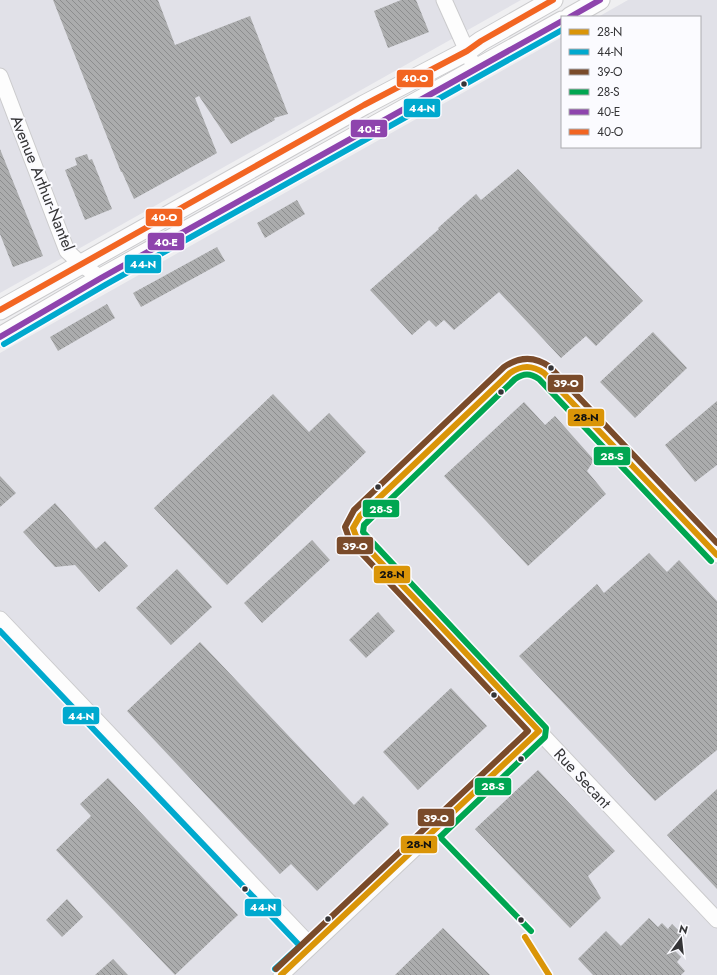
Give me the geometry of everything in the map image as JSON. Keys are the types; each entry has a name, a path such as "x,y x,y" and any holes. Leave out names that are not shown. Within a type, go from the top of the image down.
{"main road":[{"path":"0,310 358,109 467,51 481,40 553,0"},
{"path":"572,16 600,0"},
{"path":"0,337 101,278 350,141 561,22"}],"street":[{"path":"444,0 475,69"},
{"name":"Avenue Arthur-Nantel","path":"0,76 67,251 82,265 101,278"},
{"name":"Rue Secant","path":"717,555 544,373 536,367 526,365 518,367 510,373 360,516 353,528 356,536 361,542 717,920"},
{"path":"0,619 311,946"},
{"path":"281,975 539,732"}],"shaded area":[{"path":"0,0 521,0 0,293"},
{"path":"628,0 717,0 717,975 0,975 0,353 561,38 561,148 701,148 701,16 600,16"}],"building":[{"path":"53,0 158,0 175,45 250,16 288,114 274,118 275,120 231,144 199,96 195,98 217,153 134,199 121,172"},
{"path":"401,0 416,0 429,32 388,48 374,11"},
{"path":"0,149 43,256 13,267 0,234"},
{"path":"87,154 89,160 92,159 112,209 85,220 65,170 77,165 75,158"},
{"path":"518,169 643,301 596,346 586,336 561,358 499,292 454,330 444,320 436,327 429,320 412,335 370,290 476,194 481,200"},
{"path":"297,200 305,214 265,238 257,223"},
{"path":"217,247 225,261 141,307 133,293"},
{"path":"107,304 115,318 58,351 50,337"},
{"path":"653,332 687,368 635,418 600,382"},
{"path":"273,394 309,432 329,413 366,452 227,585 154,508"},
{"path":"717,401 717,465 695,482 665,445"},
{"path":"524,402 545,425 555,416 594,460 587,471 606,494 528,566 444,476"},
{"path":"0,476 16,493 0,507"},
{"path":"55,503 96,549 105,541 128,566 99,592 75,565 55,567 23,532"},
{"path":"312,540 330,560 262,623 244,603"},
{"path":"649,553 667,572 679,560 717,601 717,750 655,801 519,656 597,584 604,593"},
{"path":"177,569 212,607 171,645 136,608"},
{"path":"378,612 395,631 366,658 349,640"},
{"path":"200,642 354,805 363,796 389,824 317,891 291,864 280,874 127,711"},
{"path":"451,688 487,726 418,790 383,752"},
{"path":"538,770 615,851 588,876 601,898 570,928 475,829"},
{"path":"108,778 238,915 175,975 56,850 91,816 80,804"},
{"path":"717,789 717,889 667,835"},
{"path":"67,899 83,917 62,937 46,920"},
{"path":"649,918 658,927 662,923 668,929 672,924 684,936 672,948 681,957 677,962 685,971 681,975 593,975 578,959 606,931 621,946"},
{"path":"443,928 490,975 395,975"},
{"path":"113,959 128,975 95,975"}],"transit line":[{"name":"40-O","path":"0,310 364,105 467,51 481,41 553,0"},
{"name":"40-E","path":"572,16 600,0"},
{"name":"40-E","path":"0,337 101,278 561,22"},
{"name":"44-N","path":"4,344 105,285 561,31"},
{"name":"39-O","path":"276,969 528,731 350,541 345,527 354,510 504,367 510,363 522,359 533,359 550,367 717,543"},
{"name":"28-N","path":"281,975 539,731 356,536 353,528 360,516 510,373 519,368 531,367 544,373 717,555"},
{"name":"28-S","path":"531,931 440,837 545,737 546,728 363,532 364,525 515,379 524,375 530,375 539,379 711,561"},
{"name":"44-N","path":"0,631 300,946 275,969"},
{"name":"28-N","path":"525,937 549,975"}]}
